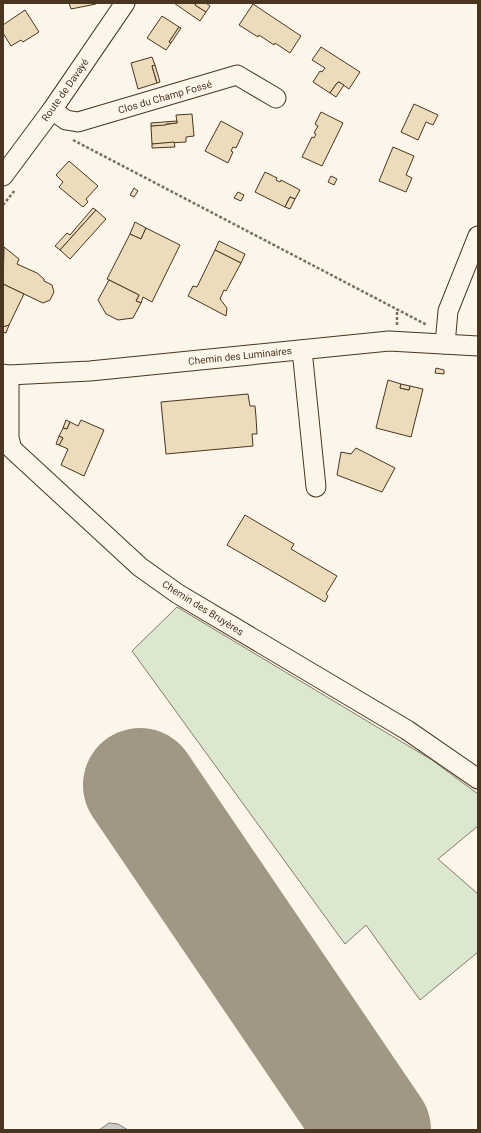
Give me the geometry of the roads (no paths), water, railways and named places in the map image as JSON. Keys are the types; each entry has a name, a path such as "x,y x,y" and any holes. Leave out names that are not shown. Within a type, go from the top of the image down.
{"street":[{"name":"Route de Davayé","path":"3,176 52,110 125,3"},
{"name":"Clos du Champ Fossé","path":"52,110 66,120 78,122 237,76 276,98"},
{"path":"445,344 448,312 478,236"},
{"name":"Chemin des Luminaires","path":"6,374 90,371 389,341 478,346"},
{"path":"302,350 316,487"},
{"name":"Chemin des Bruyères","path":"6,374 9,438 12,449 140,567 178,594 407,730 478,779"}]}
